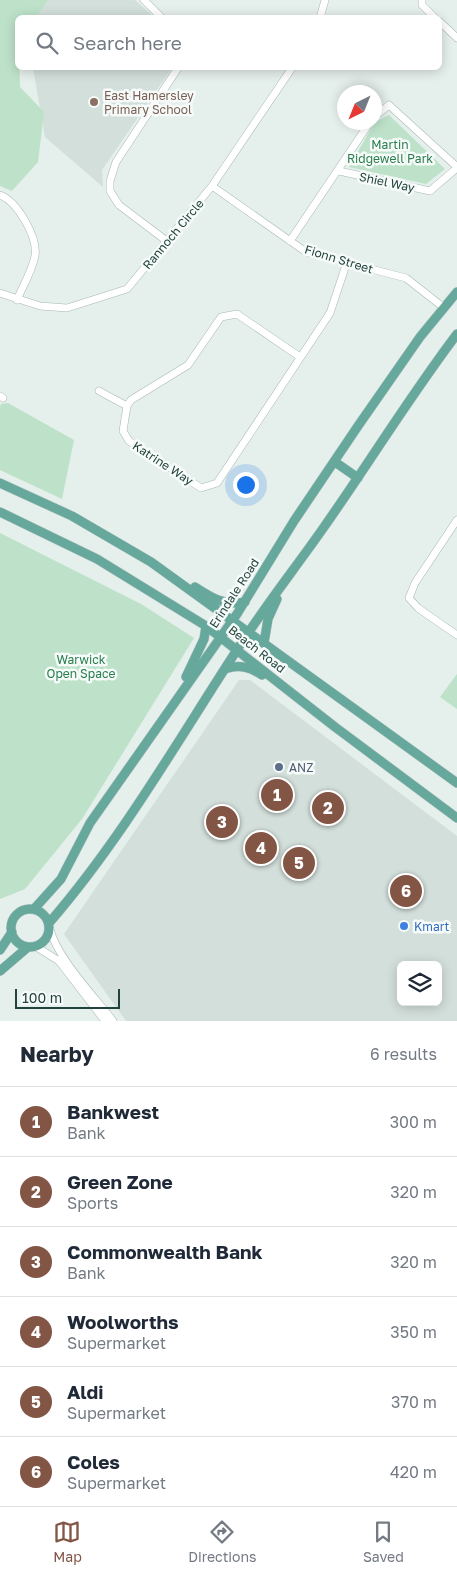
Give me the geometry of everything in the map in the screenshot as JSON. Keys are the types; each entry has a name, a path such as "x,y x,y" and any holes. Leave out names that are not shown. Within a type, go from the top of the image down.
{"main road":[{"name":"Erindale Road","path":"0,950 12,932 13,919 17,914 28,909 34,909 61,879 90,823 245,602 294,521 420,337 457,292"},
{"path":"0,971 31,947 45,940 49,926 158,775 248,632 358,478 424,378 457,334"},
{"path":"335,462 358,478"},
{"name":"Beach Road","path":"0,483 72,516 170,576 457,783"},
{"name":"Beach Road","path":"0,512 97,559 206,626 457,818"},
{"path":"264,643 268,619 276,600 292,579 300,560"},
{"path":"170,576 191,584 218,601 231,605 245,602"},
{"path":"160,723 166,704 191,671 204,639 206,626"},
{"path":"225,669 234,666 253,668 279,687 299,697"},
{"path":"34,909 41,911 49,926"},
{"path":"12,932 17,942 31,947"}],"street":[{"path":"144,0 159,15"},
{"path":"321,15 325,0"},
{"path":"422,0 422,5 432,15"},
{"path":"442,24 457,38"},
{"path":"168,242 119,205 110,191 110,181 116,162 177,70"},
{"name":"Rannoch Circle","path":"0,293 40,306 67,308 126,289 168,242 212,186 291,70"},
{"name":"Shiel Way","path":"338,171 430,191 457,168 389,105 382,111"},
{"name":"Shiel Way","path":"290,241 365,130"},
{"name":"Fionn Street","path":"212,186 306,252 406,278 443,307"},
{"path":"0,195 7,197 28,222 35,255 17,300"},
{"name":"Katrine Way","path":"127,406 123,431 129,441 201,488 216,483 330,313 347,262"},
{"path":"99,391 127,406 131,400 188,365 221,317 237,314 300,357"},
{"path":"457,520 415,583 409,598 418,608 457,634"},
{"path":"49,926 52,940 63,957 113,1021"},
{"path":"31,947 59,961 105,1021"}],"shaded area":[{"path":"42,0 135,0 152,15 26,15"},
{"name":"East Hamersley Primary School","path":"33,70 171,70 102,170 103,187 45,137"},
{"path":"239,680 250,680 457,836 457,1021 126,1021 64,934"}],"green space":[{"path":"0,0 48,0 37,15 15,15 15,70 20,70 20,87 44,112 38,162 12,191 0,186"},
{"name":"Martin Ridgewell Park","path":"389,115 445,169 426,184 349,167 370,130 382,130 382,118"},
{"path":"8,403 74,440 62,499 0,470 0,407 1,404"},
{"name":"Warwick Open Space","path":"0,533 141,604 194,638 82,819 25,889 0,899"},
{"path":"457,674 457,709 440,697"}],"place":[{"name":"East Hamersley Primary School","path":"94,102"},
{"name":"ANZ","path":"279,767"},
{"name":"Bankwest","path":"277,795"},
{"name":"Green Zone","path":"328,808"},
{"name":"Commonwealth Bank","path":"222,822"},
{"name":"Woolworths","path":"261,848"},
{"name":"Aldi","path":"299,863"},
{"name":"Coles","path":"406,891"},
{"name":"Kmart","path":"404,926"}]}
